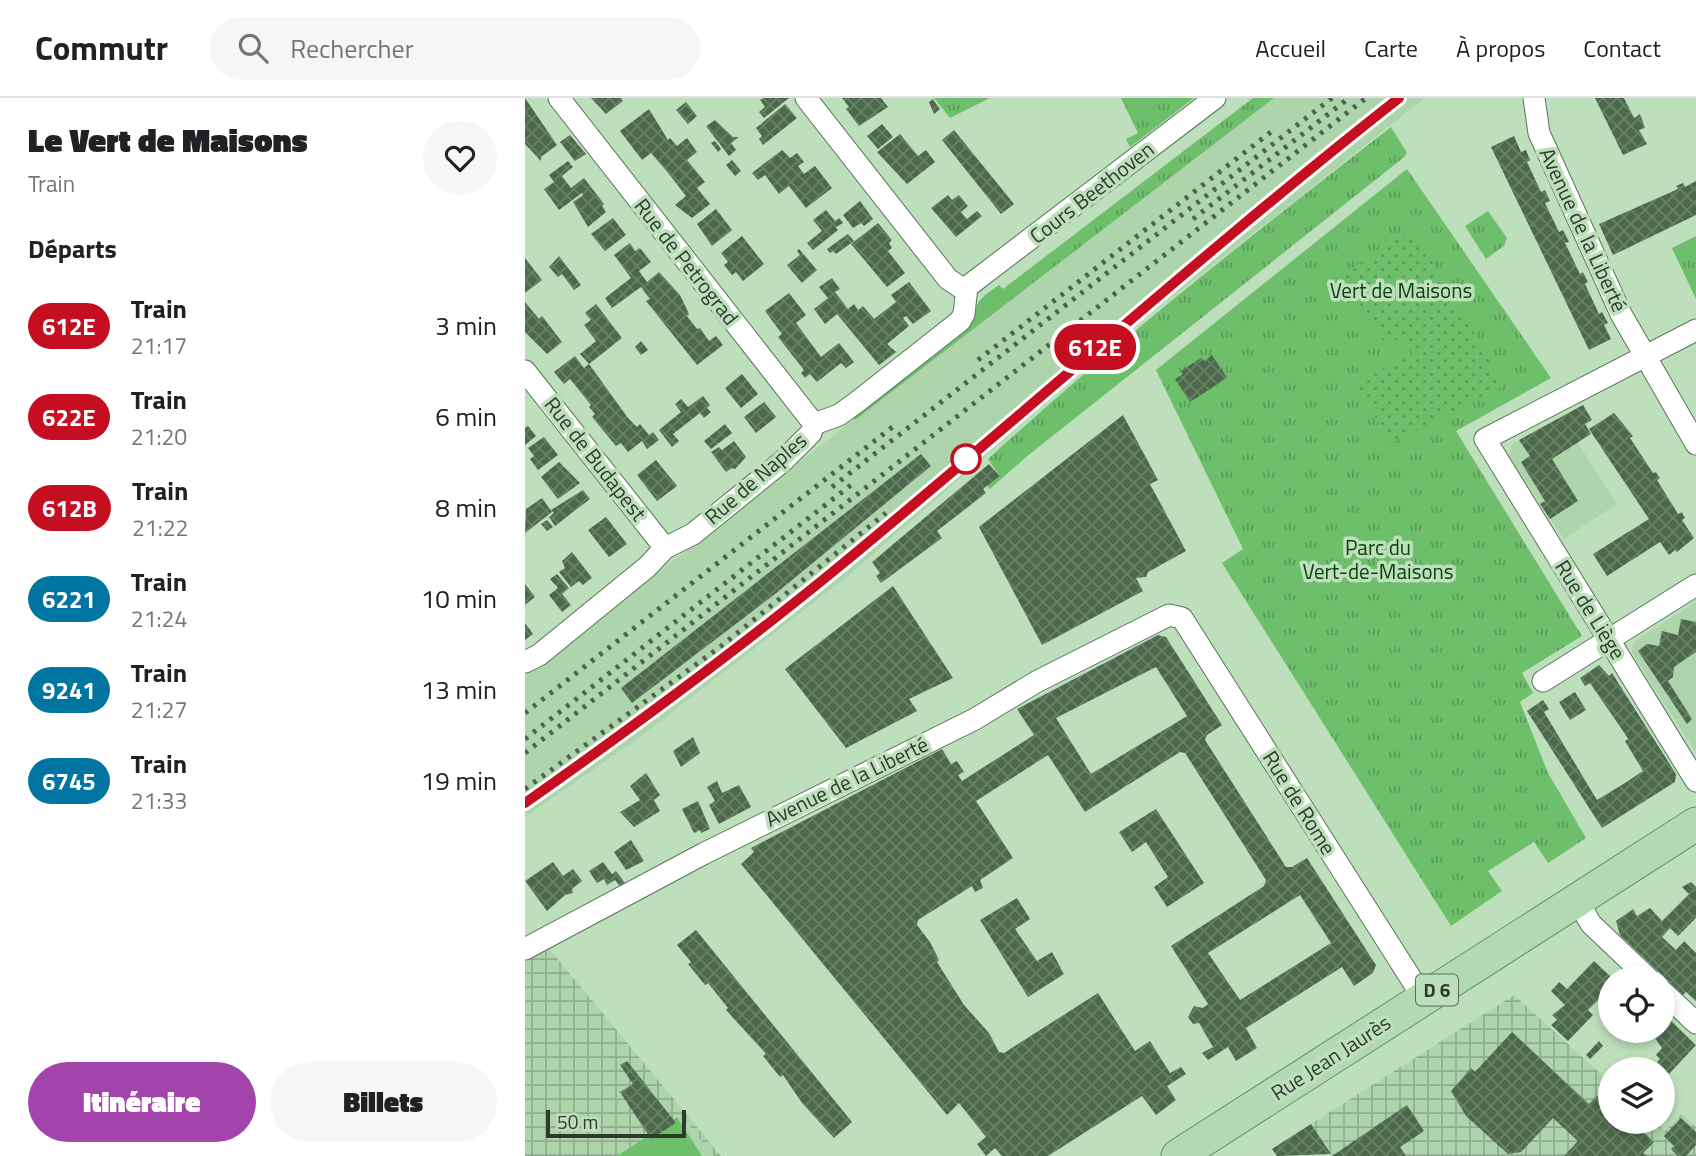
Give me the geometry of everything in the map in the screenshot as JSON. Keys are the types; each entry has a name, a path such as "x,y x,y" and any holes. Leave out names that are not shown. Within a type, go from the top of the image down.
{"main road":[{"name":"Rue Jean Jaurès","path":"1178,1156 1696,824"}],"street":[{"name":"Rue de Petrograd","path":"559,98 814,424"},
{"path":"806,98 947,279 960,288 967,287"},
{"name":"Cours Beethoven","path":"967,287 1215,98"},
{"name":"Avenue de la Liberté","path":"1534,98 1539,133 1645,358 1696,444"},
{"name":"Rue de Naples","path":"525,662 539,654 647,567 664,548 693,534 783,461 811,433 814,424 848,409 960,321 964,314 967,287"},
{"path":"1645,358 1696,330"},
{"name":"Rue de Liège","path":"1645,358 1485,439 1696,781"},
{"name":"Rue de Budapest","path":"525,371 664,548"},
{"path":"1543,681 1696,585"},
{"name":"Avenue de la Liberté","path":"525,949 703,854 975,719 1036,682 1169,615"},
{"name":"Rue de Rome","path":"1169,615 1182,618 1423,999"},
{"path":"1577,900 1591,924 1635,966"},
{"path":"1675,1003 1696,1023"}],"shaded area":[{"path":"1274,98 1425,98 1129,331 848,576 636,740 525,817 525,676 975,325"},
{"path":"1575,409 1577,442 1617,504 1564,539 1509,457 1512,444"},
{"path":"1696,602 1696,753 1632,653 1634,642"},
{"path":"546,945 721,1156 714,1156 686,1122 632,1156 525,1156 525,951"},
{"path":"1514,995 1598,1071 1598,1134 1675,1134 1675,1121 1682,1114 1696,1127 1696,1156 1332,1156 1311,1124"},
{"path":"686,1122 714,1156 632,1156"}],"green space":[{"path":"934,98 990,98 950,118"},
{"path":"1121,98 1194,98 1130,147 1126,139 1138,133"},
{"path":"1253,98 1274,98 855,420 852,416 973,316 977,305 986,294 999,285 1003,289"},
{"path":"1391,127 1407,153 1403,158 1026,457 990,489 987,486 1000,476 988,459 1037,415 1186,289"},
{"name":"Parc du Vert-de-Maisons","path":"1407,169 1551,378 1456,431 1582,636 1522,673 1533,693 1520,702 1548,773 1586,838 1548,863 1534,842 1488,871 1502,891 1451,926 1222,563 1243,549 1156,370"},
{"path":"1488,211 1507,238 1504,246 1486,259 1465,226"},
{"name":"Vert de Maisons","path":"1412,230 1458,304 1503,386 1390,444 1356,381 1412,354 1407,334 1387,346 1341,275"},
{"path":"1696,236 1696,299 1672,248"},
{"path":"677,1117 702,1156 617,1156"}],"building":[{"path":"525,98 557,145 541,157 541,161 525,144"},
{"path":"591,98 621,98 623,101 606,114"},
{"path":"789,98 764,118 759,112 765,107 760,100"},
{"path":"842,98 881,98 888,107 859,126 846,109 849,107"},
{"path":"1595,98 1624,98 1634,118 1640,114 1645,128 1639,130 1647,144 1623,155"},
{"path":"933,99 940,109 934,114 929,102"},
{"path":"686,102 697,116 688,124 676,110"},
{"path":"785,104 797,118 763,145 759,139 762,136 756,128"},
{"path":"649,109 668,140 670,138 677,146 687,138 697,152 687,160 705,182 697,188 710,204 692,218 675,205 686,196 669,174 651,153 642,160 620,131"},
{"path":"715,120 733,137 739,137 731,143 736,150 729,156 706,126"},
{"path":"882,124 893,137 878,149 867,136"},
{"path":"954,130 1014,204 1001,214 942,140"},
{"path":"900,134 918,156 926,150 935,162 907,184 877,152"},
{"path":"570,135 586,154 575,161 560,142"},
{"path":"1514,136 1521,152 1526,150 1530,160 1527,162 1541,192 1545,190 1550,201 1545,203 1559,232 1563,230 1569,242 1565,243 1580,274 1583,272 1588,282 1585,284 1599,314 1602,312 1608,323 1604,325 1611,339 1589,350 1491,147"},
{"path":"715,141 721,149 718,152 711,143"},
{"path":"782,150 790,158 797,153 804,162 798,166 804,174 815,166 832,188 806,208 789,186 779,194 765,175 758,180 752,173"},
{"path":"732,160 741,171 735,176 726,165"},
{"path":"568,161 573,167 562,176 571,188 584,178 604,204 602,206 606,212 588,227 573,202 583,195 582,193 559,210 544,189 554,182 549,175"},
{"path":"1696,181 1696,215 1613,255 1599,224 1678,189 1676,186 1683,183 1685,187"},
{"path":"948,195 952,200 959,195 968,206 961,212 967,219 977,211 982,216 956,237 931,208"},
{"path":"860,201 873,219 864,226 861,223 853,228 843,215"},
{"path":"716,209 732,230 712,246 697,224"},
{"path":"826,210 835,221 839,218 843,223 813,250 807,243 822,231 813,220"},
{"path":"613,218 626,235 605,251 591,234"},
{"path":"878,223 892,240 889,243 892,248 888,251 905,273 887,287 851,244"},
{"path":"848,234 854,241 836,254 833,251 830,253 827,249"},
{"path":"742,236 764,264 743,281 736,272 732,275 724,265 728,262 721,253"},
{"path":"630,243 635,251 640,248 651,262 639,271 647,282 659,272 680,295 689,314 687,316 697,329 700,328 709,341 716,336 723,345 697,365 646,301 650,299 641,287 612,308 605,298 631,278 614,255"},
{"path":"799,249 817,270 802,283 787,265 800,255 797,251"},
{"path":"559,256 581,285 574,290 562,274 558,277 549,267"},
{"path":"525,258 542,280 525,293"},
{"path":"832,278 840,289 835,292 848,309 854,304 858,310 863,306 874,319 896,302 891,295 909,282 931,311 913,324 906,316 903,318 909,326 887,344 896,352 879,365 837,314 825,324 814,309 828,298 819,287"},
{"path":"789,293 806,315 796,323 821,357 839,343 854,362 846,368 841,363 817,382 810,374 805,378 801,373 804,370 778,337 782,334 765,311"},
{"path":"525,302 539,319 542,316 562,342 547,354 525,332"},
{"path":"596,304 622,338 589,364 580,354 596,341 584,325 591,320 585,313"},
{"path":"641,341 648,350 641,355 635,347"},
{"path":"1212,355 1227,378 1190,402 1175,379 1183,374 1181,371 1201,358 1205,361"},
{"path":"575,356 584,368 589,364 628,418 637,427 640,424 649,435 653,432 659,440 647,449 642,441 628,452 621,443 616,446 592,417 595,414 589,407 591,405 570,379 564,384 554,372"},
{"path":"742,374 758,394 741,408 725,388"},
{"path":"703,396 710,405 707,408 711,412 704,418 700,413 673,434 679,441 672,447 659,430 681,412 675,404 681,399 688,407"},
{"path":"764,402 776,417 756,433 744,417"},
{"path":"1583,405 1592,420 1585,424 1591,434 1552,459 1578,501 1550,519 1540,504 1545,501 1521,462 1530,456 1519,440"},
{"path":"1614,413 1633,436 1630,438 1653,473 1656,472 1660,478 1657,480 1678,514 1682,512 1685,518 1682,520 1694,538 1669,555 1660,542 1607,576 1593,554 1649,519 1589,429"},
{"path":"1123,415 1158,480 1150,484 1186,551 1148,572 1146,577 1136,578 1143,591 1042,645 979,527"},
{"path":"725,424 732,433 711,449 704,441"},
{"path":"528,426 536,436 525,445 525,428"},
{"path":"544,437 558,455 538,470 530,459 534,456 528,448"},
{"path":"734,441 746,457 735,469 726,472 711,452 719,447 722,450"},
{"path":"921,454 931,466 775,594 632,703 621,688"},
{"path":"656,460 677,486 657,501 637,475"},
{"path":"559,462 580,483 558,499 541,477"},
{"path":"989,464 1000,476 983,489 986,493 937,531 942,538 881,583 876,576 880,573 872,562"},
{"path":"583,490 590,499 555,526 549,517 554,513 551,510"},
{"path":"542,498 552,512 525,533 526,509"},
{"path":"606,517 627,544 609,557 588,530"},
{"path":"547,520 553,527 547,531 541,524"},
{"path":"572,552 592,578 583,585 579,581 571,587 559,572 565,568 562,561"},
{"path":"557,574 569,588 562,594 571,605 562,612 549,595 558,588 550,579"},
{"path":"525,584 535,597 525,605"},
{"path":"893,586 953,678 909,699 917,711 846,748 785,669"},
{"path":"1681,619 1696,622 1696,652 1674,667 1673,677 1668,681 1692,719 1687,724 1638,651 1647,644 1659,646 1662,631 1678,635"},
{"path":"525,623 533,634 525,640"},
{"path":"1158,635 1166,637 1222,725 1207,735 1205,740 1286,867 1292,867 1307,858 1376,965 1373,973 1354,986 1342,967 1246,1028 1257,1048 1236,1061 1228,1047 1208,1060 1202,1053 1213,1047 1199,1023 1193,1024 1188,1017 1194,1006 1203,1008 1208,1004 1171,946 1264,886 1266,880 1185,753 1180,752 1085,812 1048,755 976,801 1013,858 980,880 983,888 975,892 972,886 918,920 917,925 930,942 939,960 937,962 964,1005 989,1033 999,1052 1004,1053 1098,993 1135,1051 1150,1041 1170,1073 1181,1067 1186,1074 1167,1086 1176,1100 1156,1115 1142,1096 1048,1156 1002,1156 995,1148 986,1156 977,1144 986,1137 959,1103 947,1115 741,864 754,852 751,848 942,749 951,764 957,761 964,772 958,775 962,781 1034,735 1017,709","holes":["1156,667 1187,716 1091,774 1056,718","1300,895 1331,943 1240,1000 1208,953"]},
{"path":"1599,665 1609,676 1612,673 1676,774 1675,782 1602,828 1527,711 1543,700 1549,709 1544,712 1597,800 1625,783 1643,771 1625,741 1628,739 1623,731 1590,683 1585,686 1580,678"},
{"path":"1575,692 1586,710 1570,720 1559,702"},
{"path":"693,737 700,753 681,767 673,751"},
{"path":"646,773 660,795 654,800 660,811 634,827 620,812 640,800 630,786"},
{"path":"717,781 722,793 739,785 751,807 719,824 709,805 715,801 707,787"},
{"path":"698,801 710,829 694,833 682,809"},
{"path":"1156,809 1204,883 1167,907 1154,887 1168,877 1146,842 1132,852 1119,832"},
{"path":"631,840 644,861 626,870 614,852"},
{"path":"553,862 563,876 573,869 582,881 572,889 573,893 565,895 547,911 525,881"},
{"path":"603,862 612,874 616,871 625,883 620,886 615,880 607,885 604,879 597,883 589,871"},
{"path":"1691,882 1696,887 1696,918 1678,936 1670,928 1662,937 1676,950 1684,941 1696,953 1696,1001 1686,992 1683,995 1675,987 1675,966 1653,966 1620,935 1616,921 1633,909 1637,916 1650,908 1662,921 1689,894 1682,887"},
{"path":"1017,898 1030,919 1015,929 1037,961 1052,952 1064,974 1028,997 980,920"},
{"path":"696,930 852,1122 834,1138 802,1103 783,1075 780,1077 763,1056 766,1054 726,1010 728,1008 708,983 705,985 688,964 691,962 677,945"},
{"path":"1594,961 1599,966 1598,1000 1588,1010 1593,1015 1568,1041 1551,1025 1557,1020 1552,1015 1565,1005 1551,991 1559,982 1567,989"},
{"path":"1675,1025 1696,1045 1675,1068 1675,1057 1656,1055 1662,1048 1658,1043 1675,1043"},
{"path":"1512,1032 1589,1104 1598,1095 1598,1134 1646,1134 1654,1142 1643,1153 1647,1156 1564,1156 1578,1141 1553,1118 1521,1152 1508,1154 1466,1116 1451,1091 1471,1068 1475,1072"},
{"path":"1598,1042 1603,1046 1590,1059 1586,1055"},
{"path":"627,1061 676,1123 651,1139 620,1092 633,1084 620,1065"},
{"path":"1407,1105 1424,1131 1400,1147 1406,1156 1332,1156"},
{"path":"1681,1118 1696,1132 1696,1145 1686,1156 1678,1156 1671,1149 1674,1146 1664,1136 1675,1134 1675,1124"},
{"path":"1311,1124 1331,1154 1277,1156 1272,1149"}],"railway":[{"path":"832,487 1332,98"},
{"path":"1193,219 1349,98"},
{"path":"525,753 1366,98"},
{"path":"525,803 606,746 803,596 1188,271 1399,98"},
{"path":"978,360 1276,128"},
{"path":"525,713 895,425"},
{"path":"525,739 851,485"},
{"path":"525,789 720,647 886,513"}],"train":[{"name":"612E","path":"525,803 668,701 813,589 1233,230 1399,98"}]}
